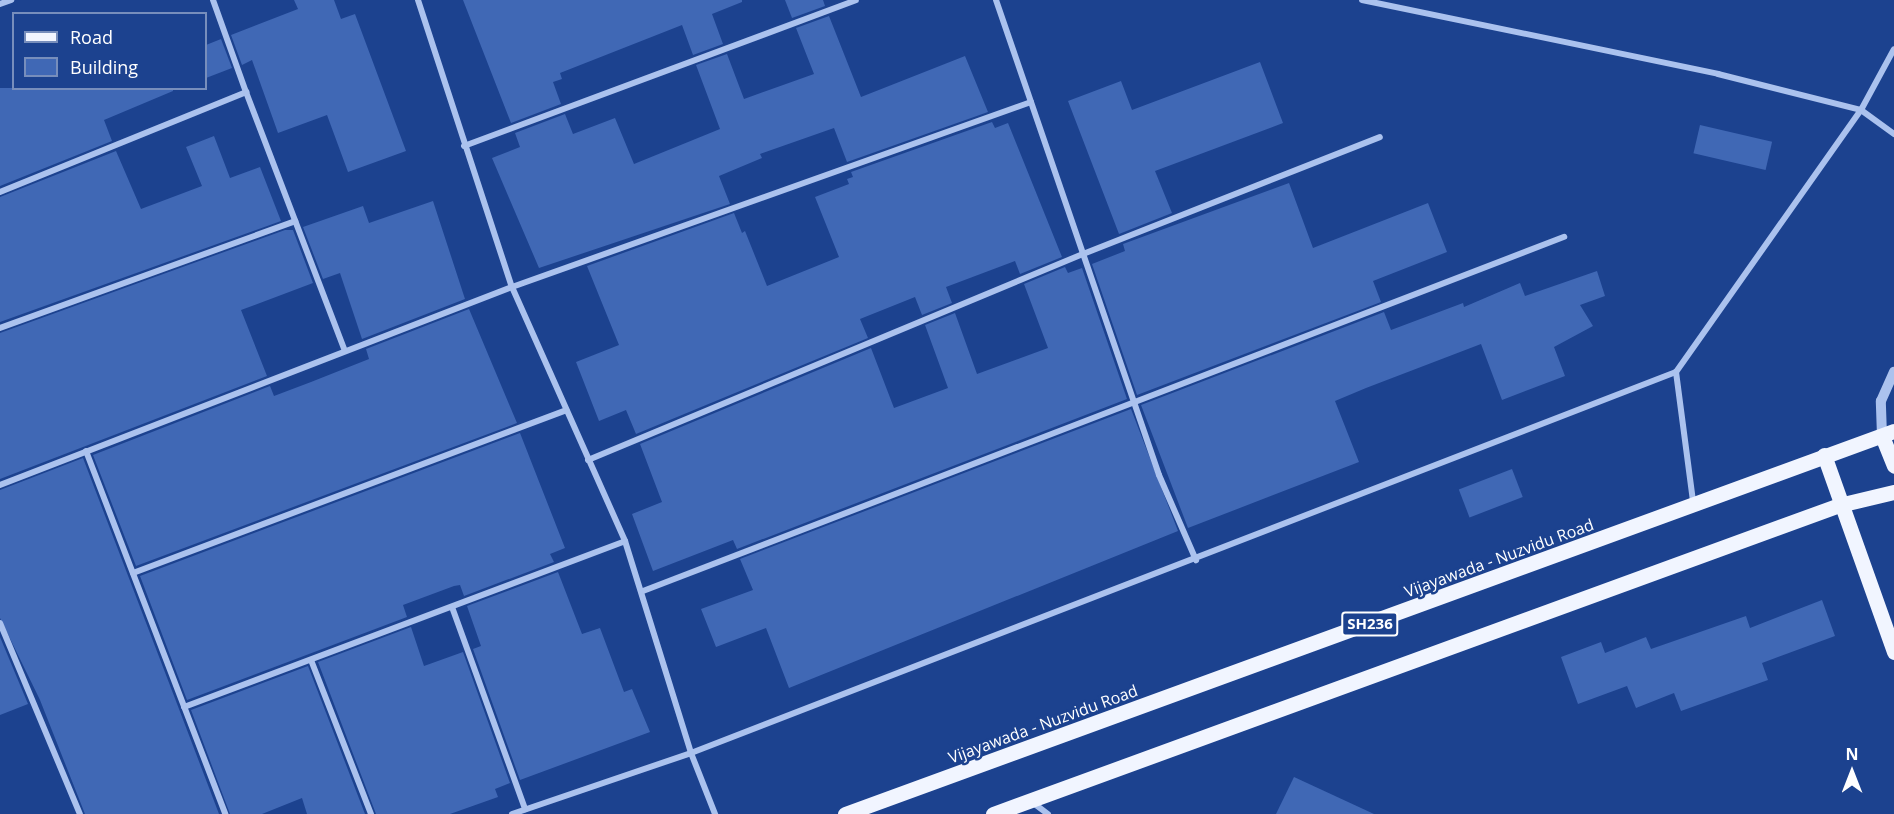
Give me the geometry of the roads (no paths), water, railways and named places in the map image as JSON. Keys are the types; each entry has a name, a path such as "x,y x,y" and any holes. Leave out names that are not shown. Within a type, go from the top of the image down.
{"main road":[{"name":"Vijayawada - Nuzvidu Road","path":"845,814 1497,579 1694,503 1888,434"},
{"path":"1888,434 1894,466"},
{"path":"1824,455 1839,505 1894,652"},
{"path":"993,814 1839,505 1894,492"}],"street":[{"path":"0,4 11,0"},
{"path":"213,0 345,351"},
{"path":"418,0 512,287 626,542 643,591 691,753 715,814"},
{"path":"464,146 856,0"},
{"path":"996,0 1159,475 1196,560"},
{"path":"1362,0 1707,72 1861,110 1894,134"},
{"path":"1406,8 1408,0"},
{"path":"512,814 691,753 1196,560 1676,372 1861,110 1894,49"},
{"path":"0,192 246,92"},
{"path":"0,485 512,287 1031,102"},
{"path":"588,460 1083,254 1380,137"},
{"path":"0,328 295,221"},
{"path":"643,591 1564,237"},
{"path":"1676,372 1694,503"},
{"path":"1888,434 1881,401 1894,372"},
{"path":"133,573 566,410"},
{"path":"86,451 225,814"},
{"path":"184,707 626,542"},
{"path":"452,607 525,809"},
{"path":"0,623 80,814"},
{"path":"311,660 371,814"},
{"path":"1030,801 1048,814"}]}
